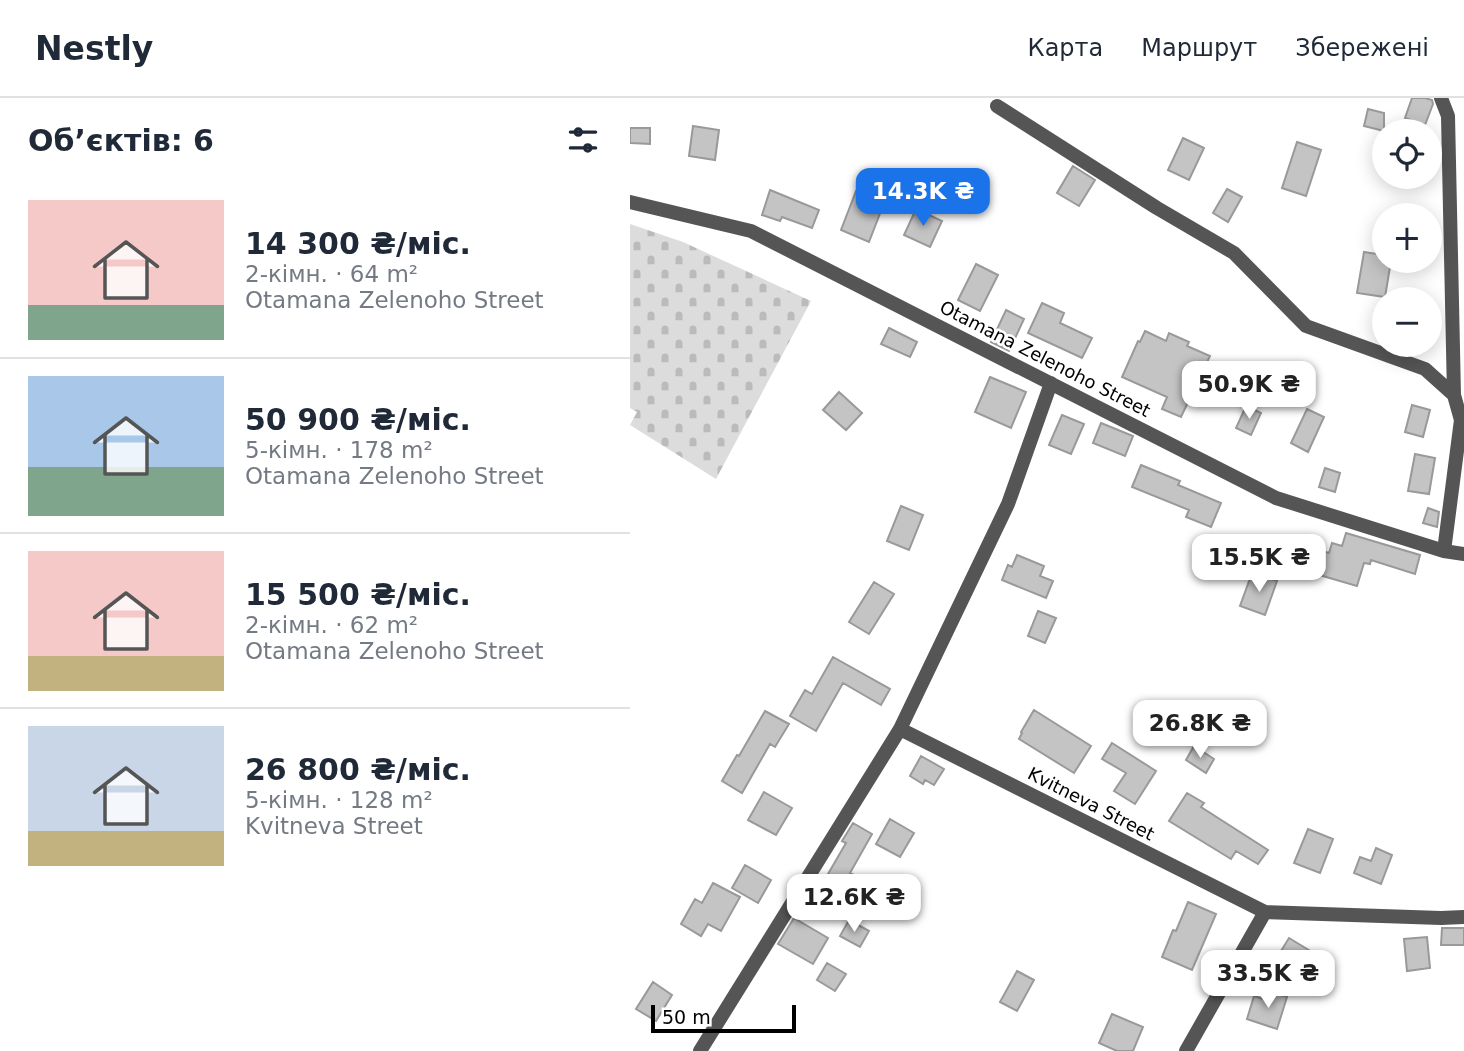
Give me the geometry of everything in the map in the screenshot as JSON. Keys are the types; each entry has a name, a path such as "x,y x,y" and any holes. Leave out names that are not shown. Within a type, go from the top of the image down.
{"street":[{"path":"1441,98 1448,116 1454,395 1461,420 1444,551"},
{"path":"997,106 1157,208 1234,253 1306,326 1425,369 1454,395"},
{"name":"Otamana Zelenoho Street","path":"630,202 751,231 1276,498 1444,551 1464,554"},
{"path":"700,1051 900,729 1008,504 1051,383"},
{"name":"Kvitneva Street","path":"900,729 1265,912 1464,917"},
{"path":"1186,1051 1265,912"}],"green space":[{"path":"630,224 683,242 811,301 716,479 630,425 637,412 630,408"}],"building":[{"path":"1412,98 1432,100 1427,119 1405,118"},
{"path":"1368,109 1384,113 1384,119 1372,119 1372,128 1364,126"},
{"path":"693,126 719,130 715,160 689,156"},
{"path":"630,128 650,128 650,144 630,143"},
{"path":"1183,138 1204,148 1189,180 1168,170"},
{"path":"1297,142 1321,150 1306,196 1282,188"},
{"path":"1073,166 1095,180 1079,206 1057,193"},
{"path":"1227,189 1242,197 1228,222 1213,213"},
{"path":"770,190 819,210 812,228 782,217 780,221 762,215"},
{"path":"856,191 884,203 869,242 841,230"},
{"path":"916,209 942,221 930,247 904,235"},
{"path":"1364,252 1372,253 1372,273 1389,273 1387,287 1372,287 1372,295 1357,293"},
{"path":"976,264 998,275 980,311 958,300"},
{"path":"1042,303 1064,313 1060,323 1092,338 1082,358 1028,333"},
{"path":"1006,310 1024,319 1009,351 991,342"},
{"path":"889,328 917,342 910,357 881,344"},
{"path":"1145,331 1166,341 1169,333 1189,342 1187,346 1210,356 1181,417 1162,409 1167,397 1122,377"},
{"path":"990,377 1026,392 1011,428 975,412"},
{"path":"839,392 862,413 846,430 823,410"},
{"path":"1412,405 1430,410 1423,437 1405,432"},
{"path":"1246,406 1261,413 1251,435 1236,428"},
{"path":"1307,409 1324,417 1308,452 1291,443"},
{"path":"1062,415 1084,424 1071,454 1049,445"},
{"path":"1101,423 1133,436 1125,456 1093,443"},
{"path":"1415,454 1435,458 1429,494 1408,491"},
{"path":"1141,465 1180,481 1178,485 1221,503 1211,527 1186,517 1189,510 1132,487"},
{"path":"1325,468 1340,473 1335,492 1319,487"},
{"path":"901,506 923,515 909,550 887,541"},
{"path":"1428,508 1439,512 1437,527 1423,523"},
{"path":"1346,533 1420,555 1415,574 1371,560 1370,564 1364,563 1357,586 1316,574 1322,551 1329,553 1332,543 1342,546"},
{"path":"1248,538 1267,547 1260,563 1241,554"},
{"path":"1017,555 1044,566 1040,576 1053,581 1046,598 1002,580 1008,565 1012,567"},
{"path":"1252,573 1277,581 1265,615 1240,606"},
{"path":"874,582 894,594 869,634 849,622"},
{"path":"1038,611 1056,618 1045,643 1028,636"},
{"path":"833,657 890,689 881,705 843,683 816,731 790,716 805,690 812,694"},
{"path":"1034,710 1091,746 1074,773 1019,739"},
{"path":"765,711 789,724 775,747 770,744 742,793 722,781"},
{"path":"1112,743 1156,771 1135,804 1114,791 1126,773 1102,759"},
{"path":"1194,746 1214,759 1206,773 1186,760"},
{"path":"921,756 944,769 934,785 925,780 923,784 910,776"},
{"path":"764,792 792,808 776,835 748,820"},
{"path":"1187,793 1204,803 1201,807 1268,850 1258,864 1236,851 1231,859 1169,821"},
{"path":"890,819 914,833 900,857 876,844"},
{"path":"853,823 872,834 850,873 865,881 855,899 824,881 846,843 842,841"},
{"path":"1308,829 1333,839 1320,873 1294,863"},
{"path":"1376,848 1392,855 1381,884 1354,873 1360,857 1371,861"},
{"path":"745,865 771,880 758,903 732,888"},
{"path":"713,883 740,897 721,931 708,924 701,936 681,924 695,899 702,903"},
{"path":"1188,902 1216,914 1192,970 1162,957"},
{"path":"794,918 828,938 813,964 778,944"},
{"path":"849,920 869,931 860,947 840,936"},
{"path":"1442,928 1464,928 1464,945 1441,945"},
{"path":"1427,937 1430,968 1407,971 1404,939"},
{"path":"1289,938 1312,952 1296,978 1273,964"},
{"path":"827,963 846,974 835,991 817,980"},
{"path":"1017,971 1034,980 1017,1011 1000,1002"},
{"path":"653,982 672,995 656,1021 636,1009"},
{"path":"1269,991 1287,997 1277,1029 1247,1019 1254,996 1266,1000"},
{"path":"1112,1014 1143,1027 1133,1051 1117,1051 1099,1043"}]}
